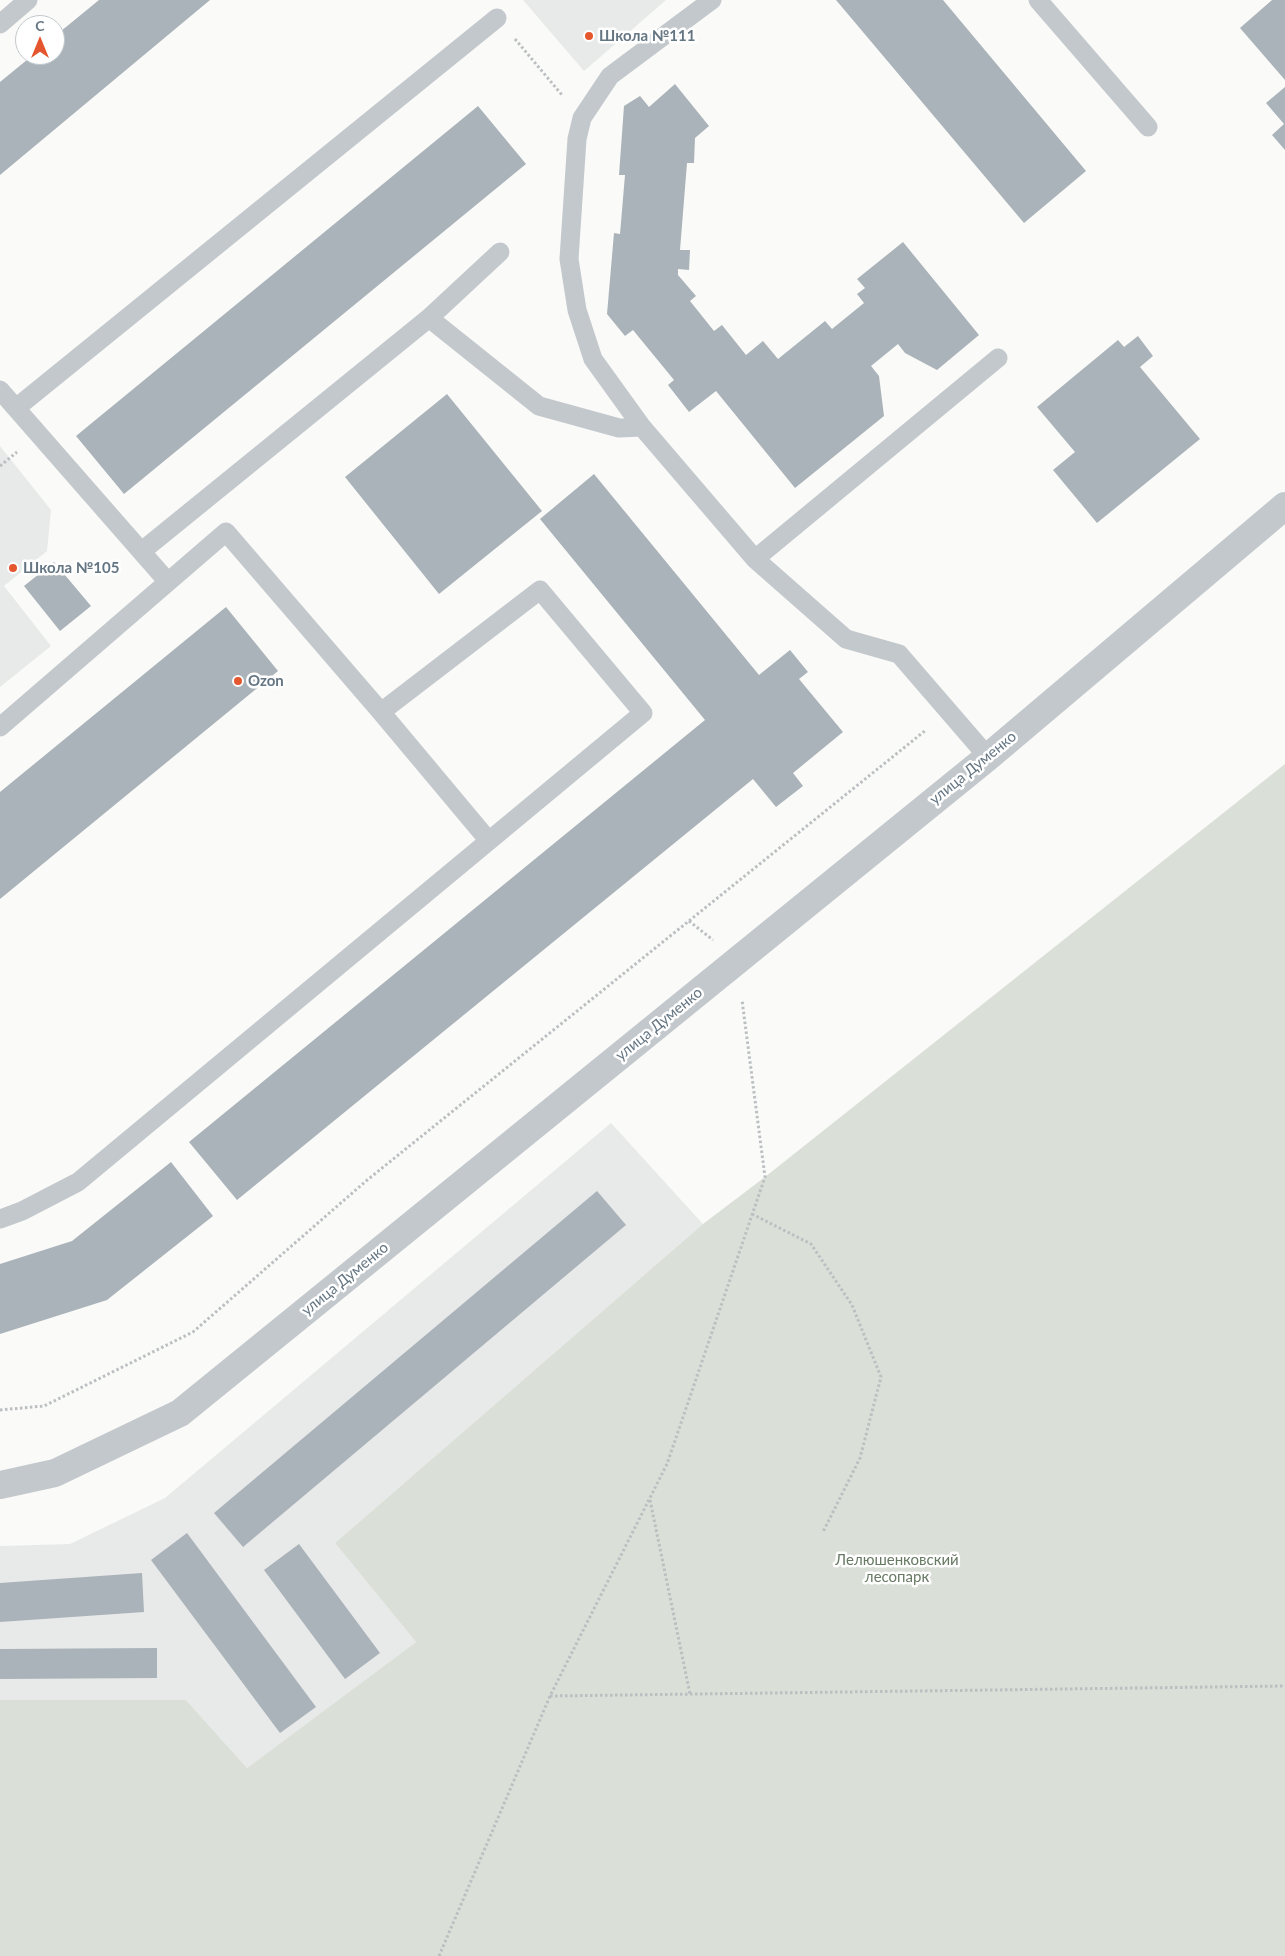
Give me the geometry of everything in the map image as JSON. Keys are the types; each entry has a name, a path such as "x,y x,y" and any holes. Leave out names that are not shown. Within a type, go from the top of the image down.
{"street":[{"name":"улица Думенко","path":"0,1485 55,1473 180,1413 988,757 1285,506"}],"lane":[{"path":"0,24 28,0"},
{"path":"712,0 610,76 582,118 577,139 569,259 577,310 593,359 642,427 754,559 846,639 899,654 988,757"},
{"path":"1038,0 1148,127"},
{"path":"16,408 497,18"},
{"path":"142,551 429,318 500,252"},
{"path":"429,318 539,406 619,428 642,427"},
{"path":"754,559 998,358"},
{"path":"0,390 168,582"},
{"path":"0,727 226,532 489,841"},
{"path":"0,1219 22,1211 78,1182 643,713 540,590 381,712"}],"path":[{"path":"497,18 582,118"},
{"path":"0,1410 44,1406 193,1332 366,1181 949,712"},
{"path":"439,1956 550,1696 667,1464 765,1177 736,961"},
{"path":"752,1214 811,1244 852,1304 881,1377 860,1458 823,1532"},
{"path":"650,1499 690,1694"},
{"path":"550,1696 1285,1686"}],"shaded area":[{"name":"Школа №111","path":"523,0 666,0 584,71"},
{"name":"Школа №105","path":"0,446 51,510 47,551 4,586 51,646 0,687"},
{"path":"611,1123 703,1224 335,1543 416,1642 247,1768 186,1700 0,1700 0,1546 70,1544 165,1498"}],"green space":[{"name":"Лелюшенковский лесопарк","path":"1285,764 1285,1956 0,1956 0,1700 186,1700 247,1768 416,1642 335,1543 703,1224 765,1177"}],"building":[{"path":"99,0 210,0 0,175 0,82 21,65 65,65 65,28"},
{"path":"836,0 943,0 1086,171 1024,223"},
{"path":"1272,0 1285,0 1285,80 1240,28"},
{"path":"675,84 709,126 695,138 694,163 687,163 680,250 690,250 689,270 678,269 678,275 696,296 690,301 714,331 722,325 746,355 763,341 778,359 825,321 832,329 864,303 857,294 865,288 857,279 903,242 979,335 937,370 905,353 898,344 871,366 879,376 884,416 795,488 716,391 689,412 668,385 674,380 633,330 625,336 607,314 614,233 620,234 625,175 619,175 624,106 640,96 649,107"},
{"path":"1285,87 1285,150 1272,135 1284,124 1266,103"},
{"path":"478,106 526,164 124,494 76,436"},
{"path":"1138,336 1153,356 1140,367 1200,439 1097,523 1053,470 1075,452 1037,407 1118,340 1124,347"},
{"path":"447,394 542,511 439,594 345,477"},
{"path":"594,474 759,675 790,650 808,672 799,679 843,732 793,773 803,786 776,807 753,779 237,1200 189,1142 705,720 540,519"},
{"path":"54,562 91,606 60,631 24,586"},
{"path":"226,607 278,671 0,899 0,792"},
{"path":"171,1162 213,1216 107,1300 0,1334 0,1264 72,1241"},
{"path":"597,1191 626,1225 243,1547 214,1513"},
{"path":"187,1533 316,1707 280,1733 151,1560"},
{"path":"299,1544 380,1653 345,1679 264,1570"},
{"path":"142,1573 144,1612 0,1622 0,1583"},
{"path":"157,1648 157,1678 0,1679 0,1649"}],"place":[{"name":"Школа №111","path":"589,36"},
{"name":"Школа №105","path":"13,568"},
{"name":"Ozon","path":"238,681"}]}
